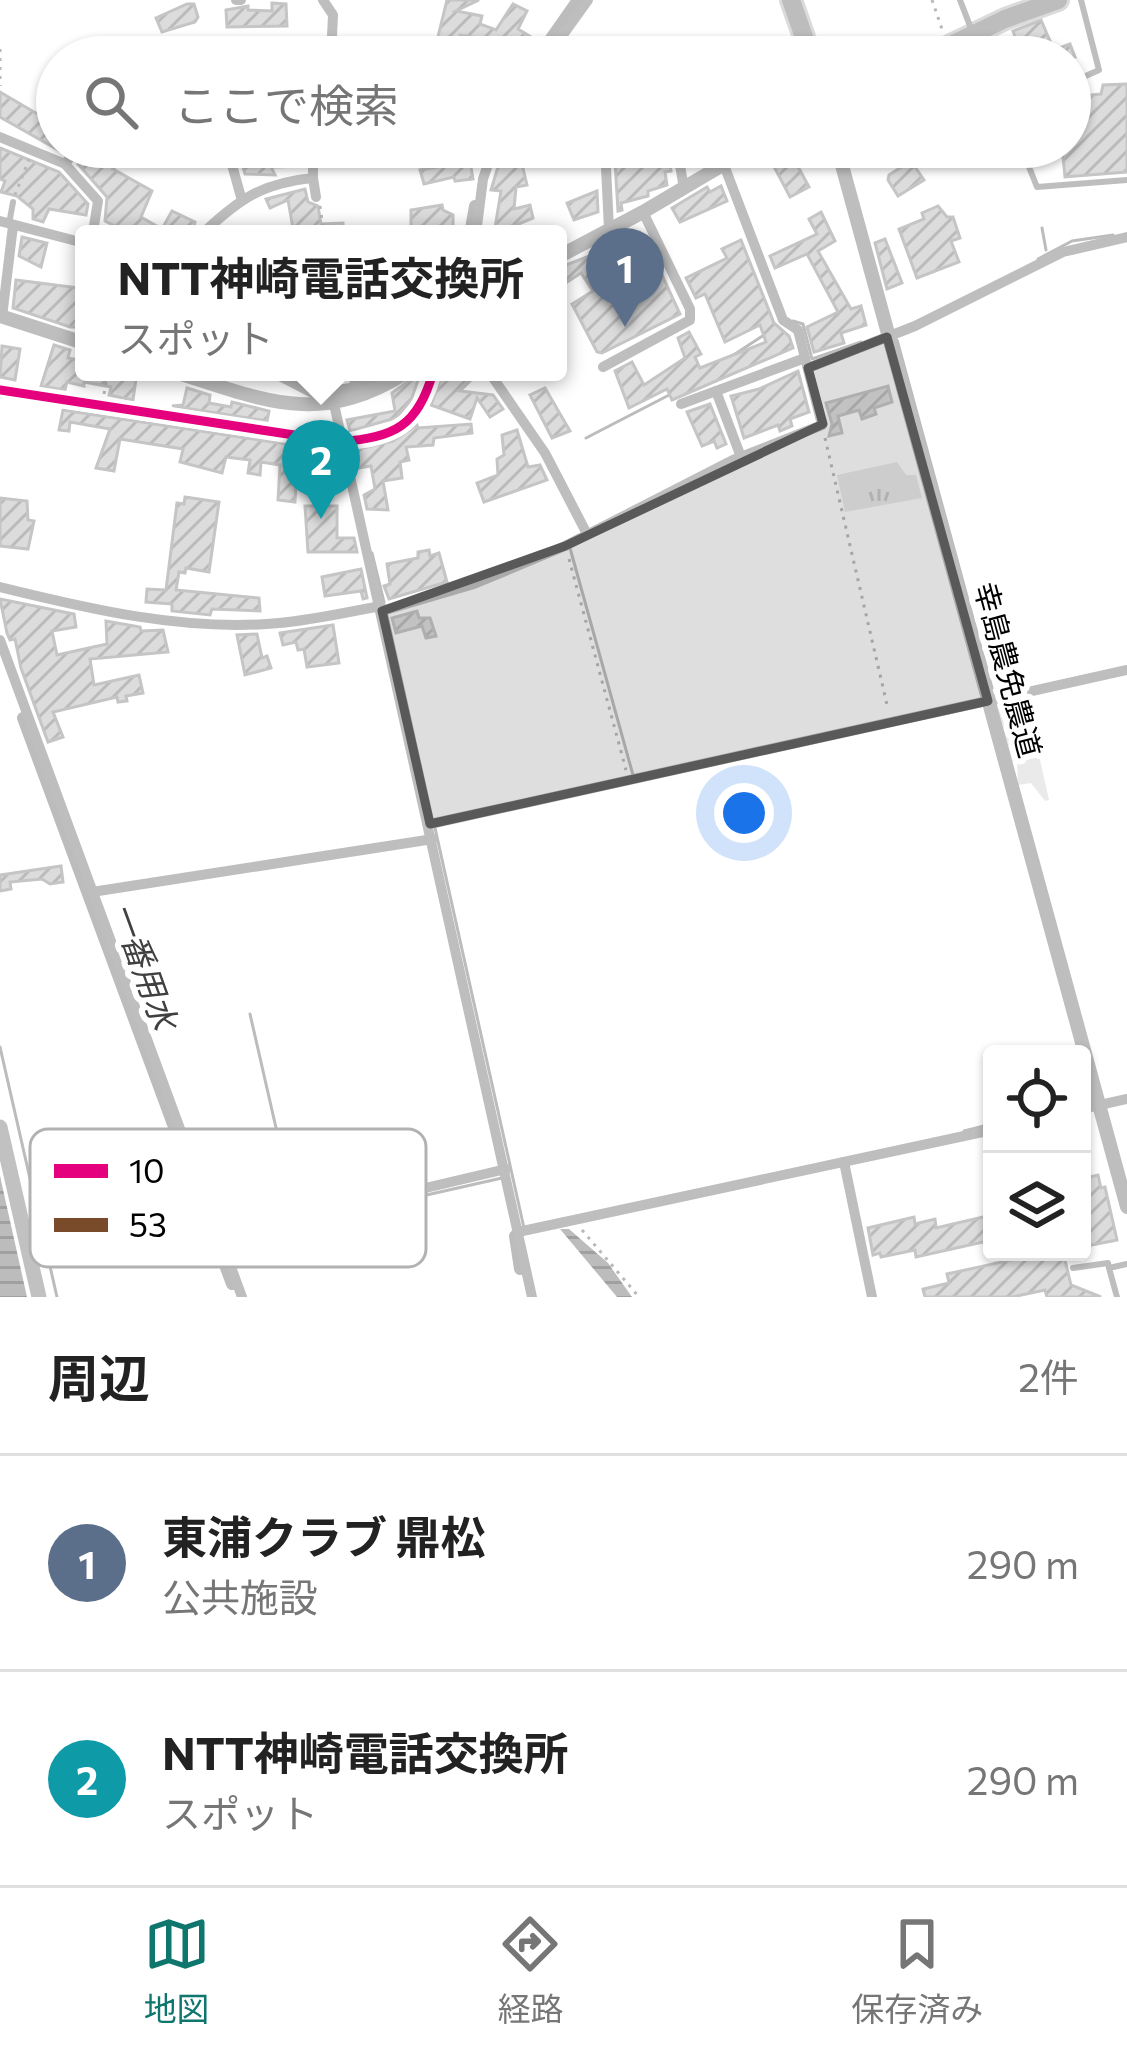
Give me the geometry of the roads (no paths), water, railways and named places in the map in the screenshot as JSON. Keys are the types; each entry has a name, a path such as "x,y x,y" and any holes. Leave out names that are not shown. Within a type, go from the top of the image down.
{"main road":[{"path":"791,0 804,36"},
{"path":"968,36 1058,0"},
{"path":"0,1127 30,1258"},
{"path":"32,1267 39,1297"}],"street":[{"path":"322,0 333,15 332,36"},
{"path":"562,36 588,0"},
{"path":"0,137 36,154"},
{"path":"69,168 98,201 96,225"},
{"path":"233,168 241,197"},
{"path":"314,168 316,197"},
{"path":"477,225 487,168"},
{"path":"606,168 609,229"},
{"path":"680,168 684,189"},
{"path":"567,252 719,168"},
{"path":"0,587 85,608 164,620 276,624 384,609 475,584 565,546 741,457 822,425 798,330 783,320 725,168"},
{"name":"幸島農免農道","path":"843,168 1127,1208"},
{"path":"211,225 241,197 290,180 314,178"},
{"path":"603,367 690,320 690,309 643,212"},
{"path":"75,240 8,221 1,317 75,340"},
{"path":"681,404 887,337 1063,252 1127,237"},
{"path":"206,381 294,406 334,404 356,386 374,393 393,381"},
{"path":"289,381 334,404"},
{"path":"0,390 340,442 379,439 408,422 429,381"},
{"path":"495,381 545,453 586,532"},
{"path":"716,391 741,457"},
{"path":"334,404 523,1231 532,1297"},
{"path":"0,640 179,1129"},
{"path":"432,823 1127,670"},
{"path":"92,892 433,839"},
{"path":"1091,1107 1127,1099"},
{"path":"523,1231 983,1132"},
{"path":"844,1162 872,1297"},
{"path":"426,1188 506,1169"},
{"path":"230,1267 242,1297"}],"lane":[{"path":"960,0 972,34"},
{"path":"1081,0 1091,36"},
{"path":"1091,37 1100,70 1091,74"},
{"path":"1029,168 1037,187 1127,181"},
{"path":"8,221 13,202"},
{"path":"1073,1268 1108,1263 1117,1297"},
{"path":"1109,1268 1127,1264"}],"waterway":[{"path":"553,36 578,0"},
{"path":"472,225 475,206"},
{"path":"1042,228 1046,250"},
{"path":"1038,259 1072,241 1113,235"},
{"path":"793,321 803,324 812,359 861,342"},
{"path":"732,356 764,335"},
{"path":"897,340 992,688"},
{"path":"302,381 338,390 370,381"},
{"path":"586,438 673,393"},
{"path":"150,418 306,442"},
{"path":"570,548 633,775"},
{"path":"372,553 384,602"},
{"path":"386,611 432,818"},
{"name":"一番用水","path":"23,718 175,1129"},
{"path":"435,828 524,1228"},
{"path":"250,1014 276,1129"},
{"path":"0,1047 30,1179"},
{"path":"964,1131 983,1126"},
{"path":"426,1195 502,1178"},
{"path":"515,1236 520,1269"},
{"path":"50,1267 57,1297"},
{"name":"一番用水","path":"226,1267 232,1284"}],"place":[{"name":"東浦クラブ 鼎松","path":"625,327"},
{"name":"NTT神崎電話交換所","path":"321,519"}]}
